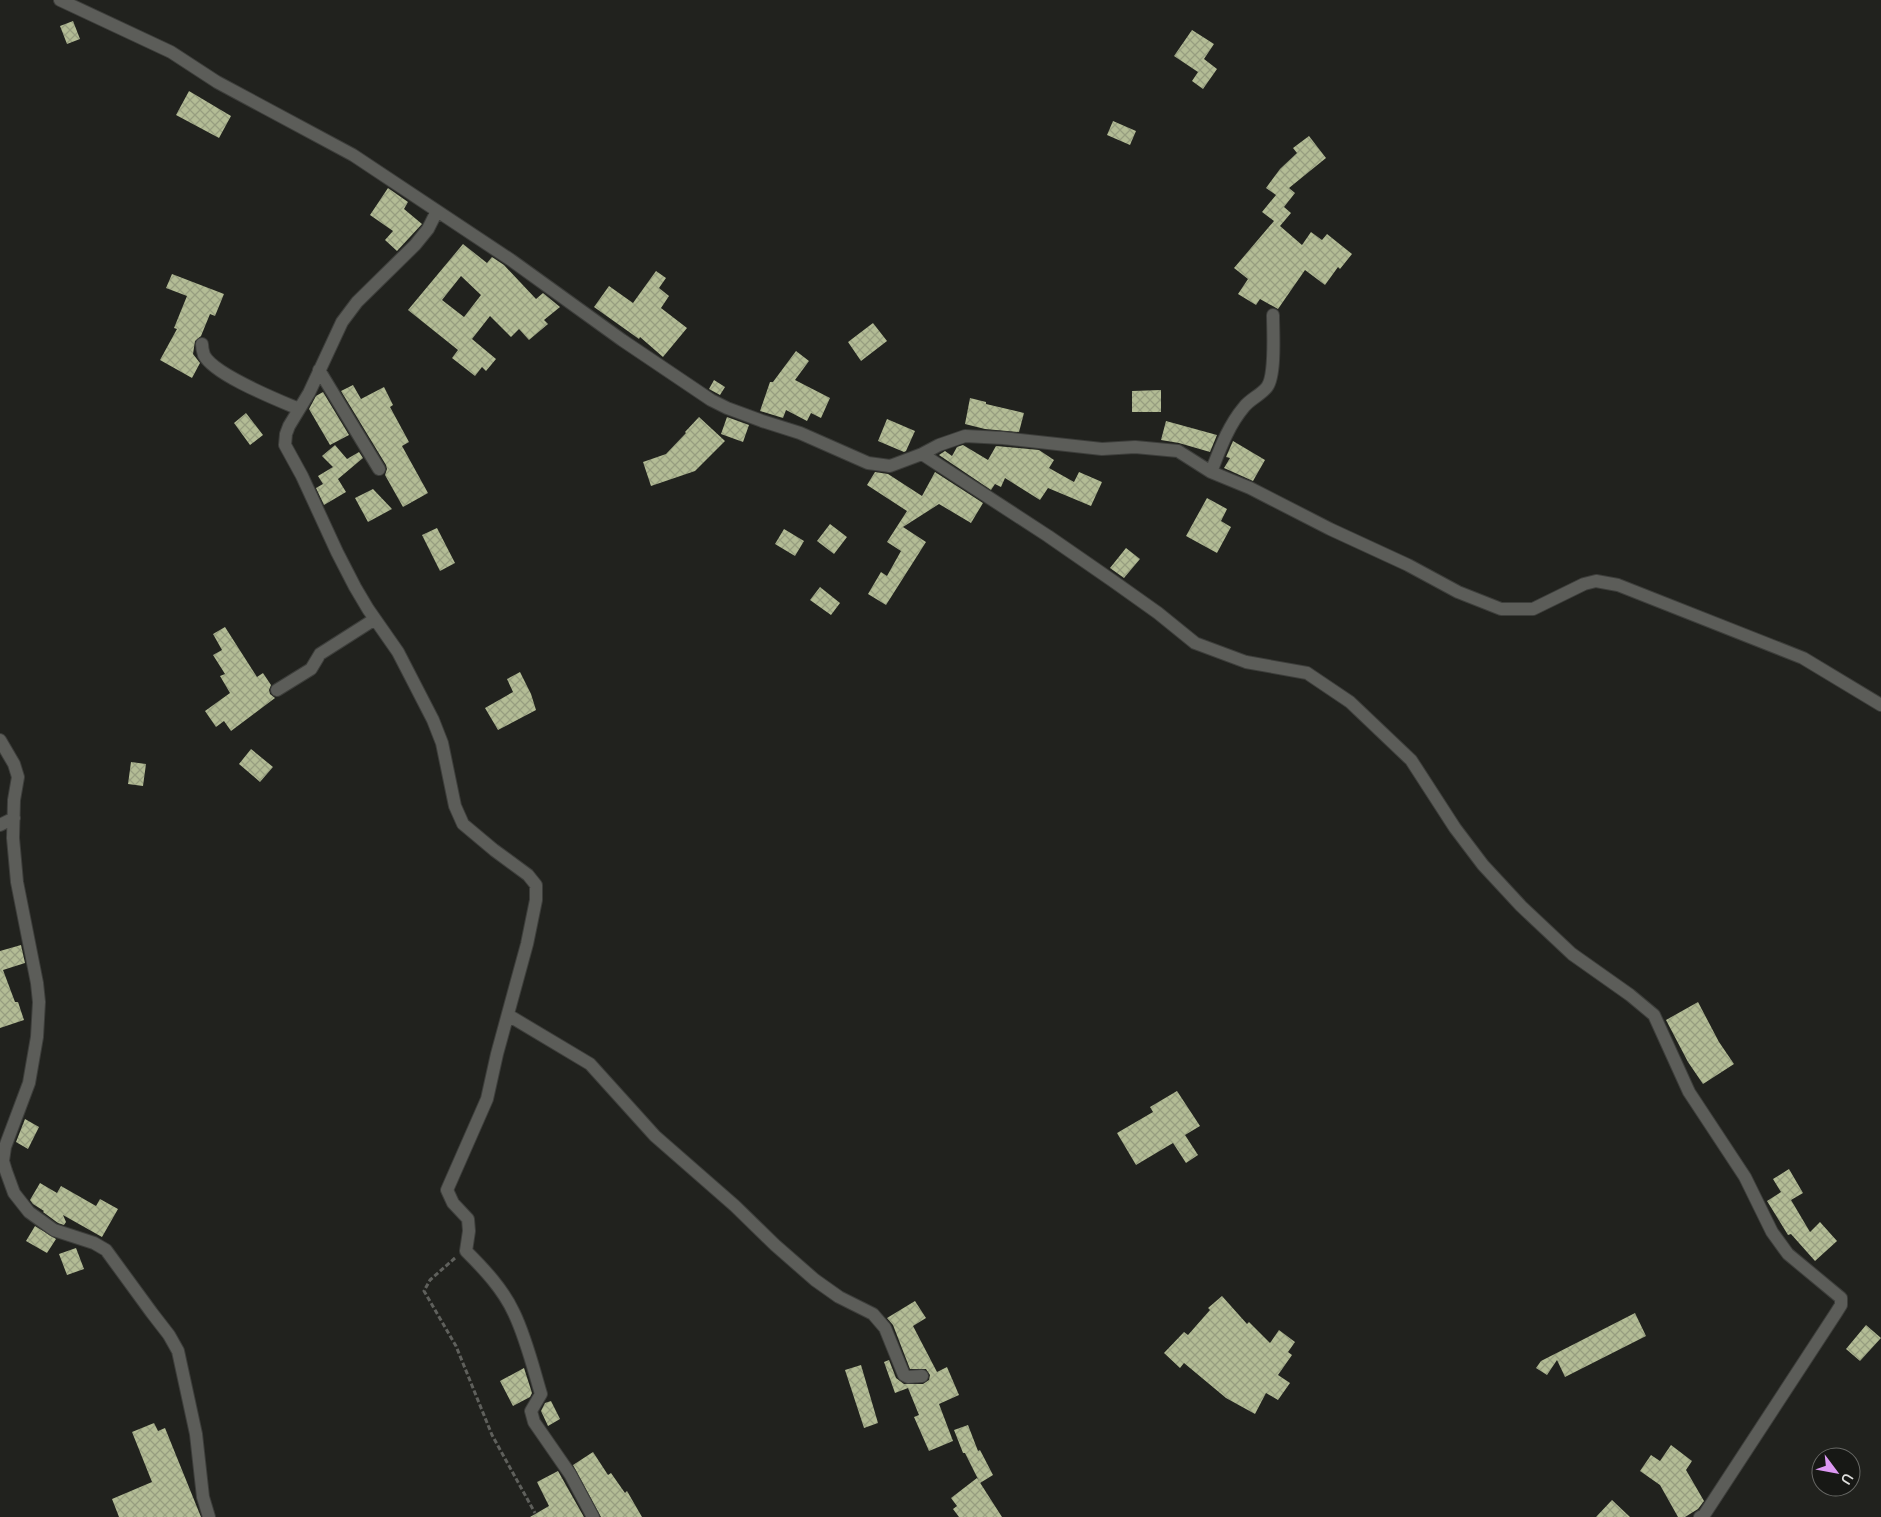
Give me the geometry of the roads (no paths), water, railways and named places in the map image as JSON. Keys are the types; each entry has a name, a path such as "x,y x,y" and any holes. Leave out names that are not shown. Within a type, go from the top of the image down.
{"street":[{"path":"60,0 171,52 217,82 353,155 511,260 710,400 727,408 800,433 868,463 890,466 922,454 938,445 966,436 1102,449 1135,447 1178,451 1211,472 1250,488 1330,529 1408,565 1458,592 1501,609 1532,609 1584,584 1596,581 1618,585 1802,658 1881,705"},
{"path":"437,211 428,228 415,245 349,312 335,334 309,393 286,434 285,445 317,504 337,552 375,619 398,652 433,720 442,743 455,806 463,824 528,875 536,885 536,900 527,944 496,1054 487,1099 447,1190 453,1203 468,1219 469,1231 466,1251 485,1270 514,1311 527,1346 541,1394 531,1411 534,1422 570,1474 593,1517"},
{"path":"1211,472 1236,417 1246,404 1267,387 1271,378 1273,315"},
{"path":"202,344 204,356 217,368 249,387 299,409"},
{"path":"319,370 379,468"},
{"path":"922,454 1048,536 1158,613 1195,643 1246,662 1307,673 1350,702 1411,760 1455,828 1483,865 1521,906 1572,954 1630,995 1654,1015 1689,1092 1745,1178 1772,1232 1788,1254 1841,1298 1836,1313 1704,1515 1700,1517"},
{"path":"277,690 310,669 320,654 375,619"},
{"path":"0,740 14,764 18,777 14,800 13,838 17,882 39,1002 37,1036 29,1083 5,1148 3,1161 14,1193 29,1212 54,1230 94,1243 106,1250 169,1334 178,1351 196,1434 203,1497 209,1517"},
{"path":"0,825 14,818"},
{"path":"508,1015 590,1064 655,1136 735,1206 775,1245 815,1280 839,1297 873,1314 885,1328 904,1375 908,1377 922,1376"},
{"path":"0,1131 13,1126"}]}
